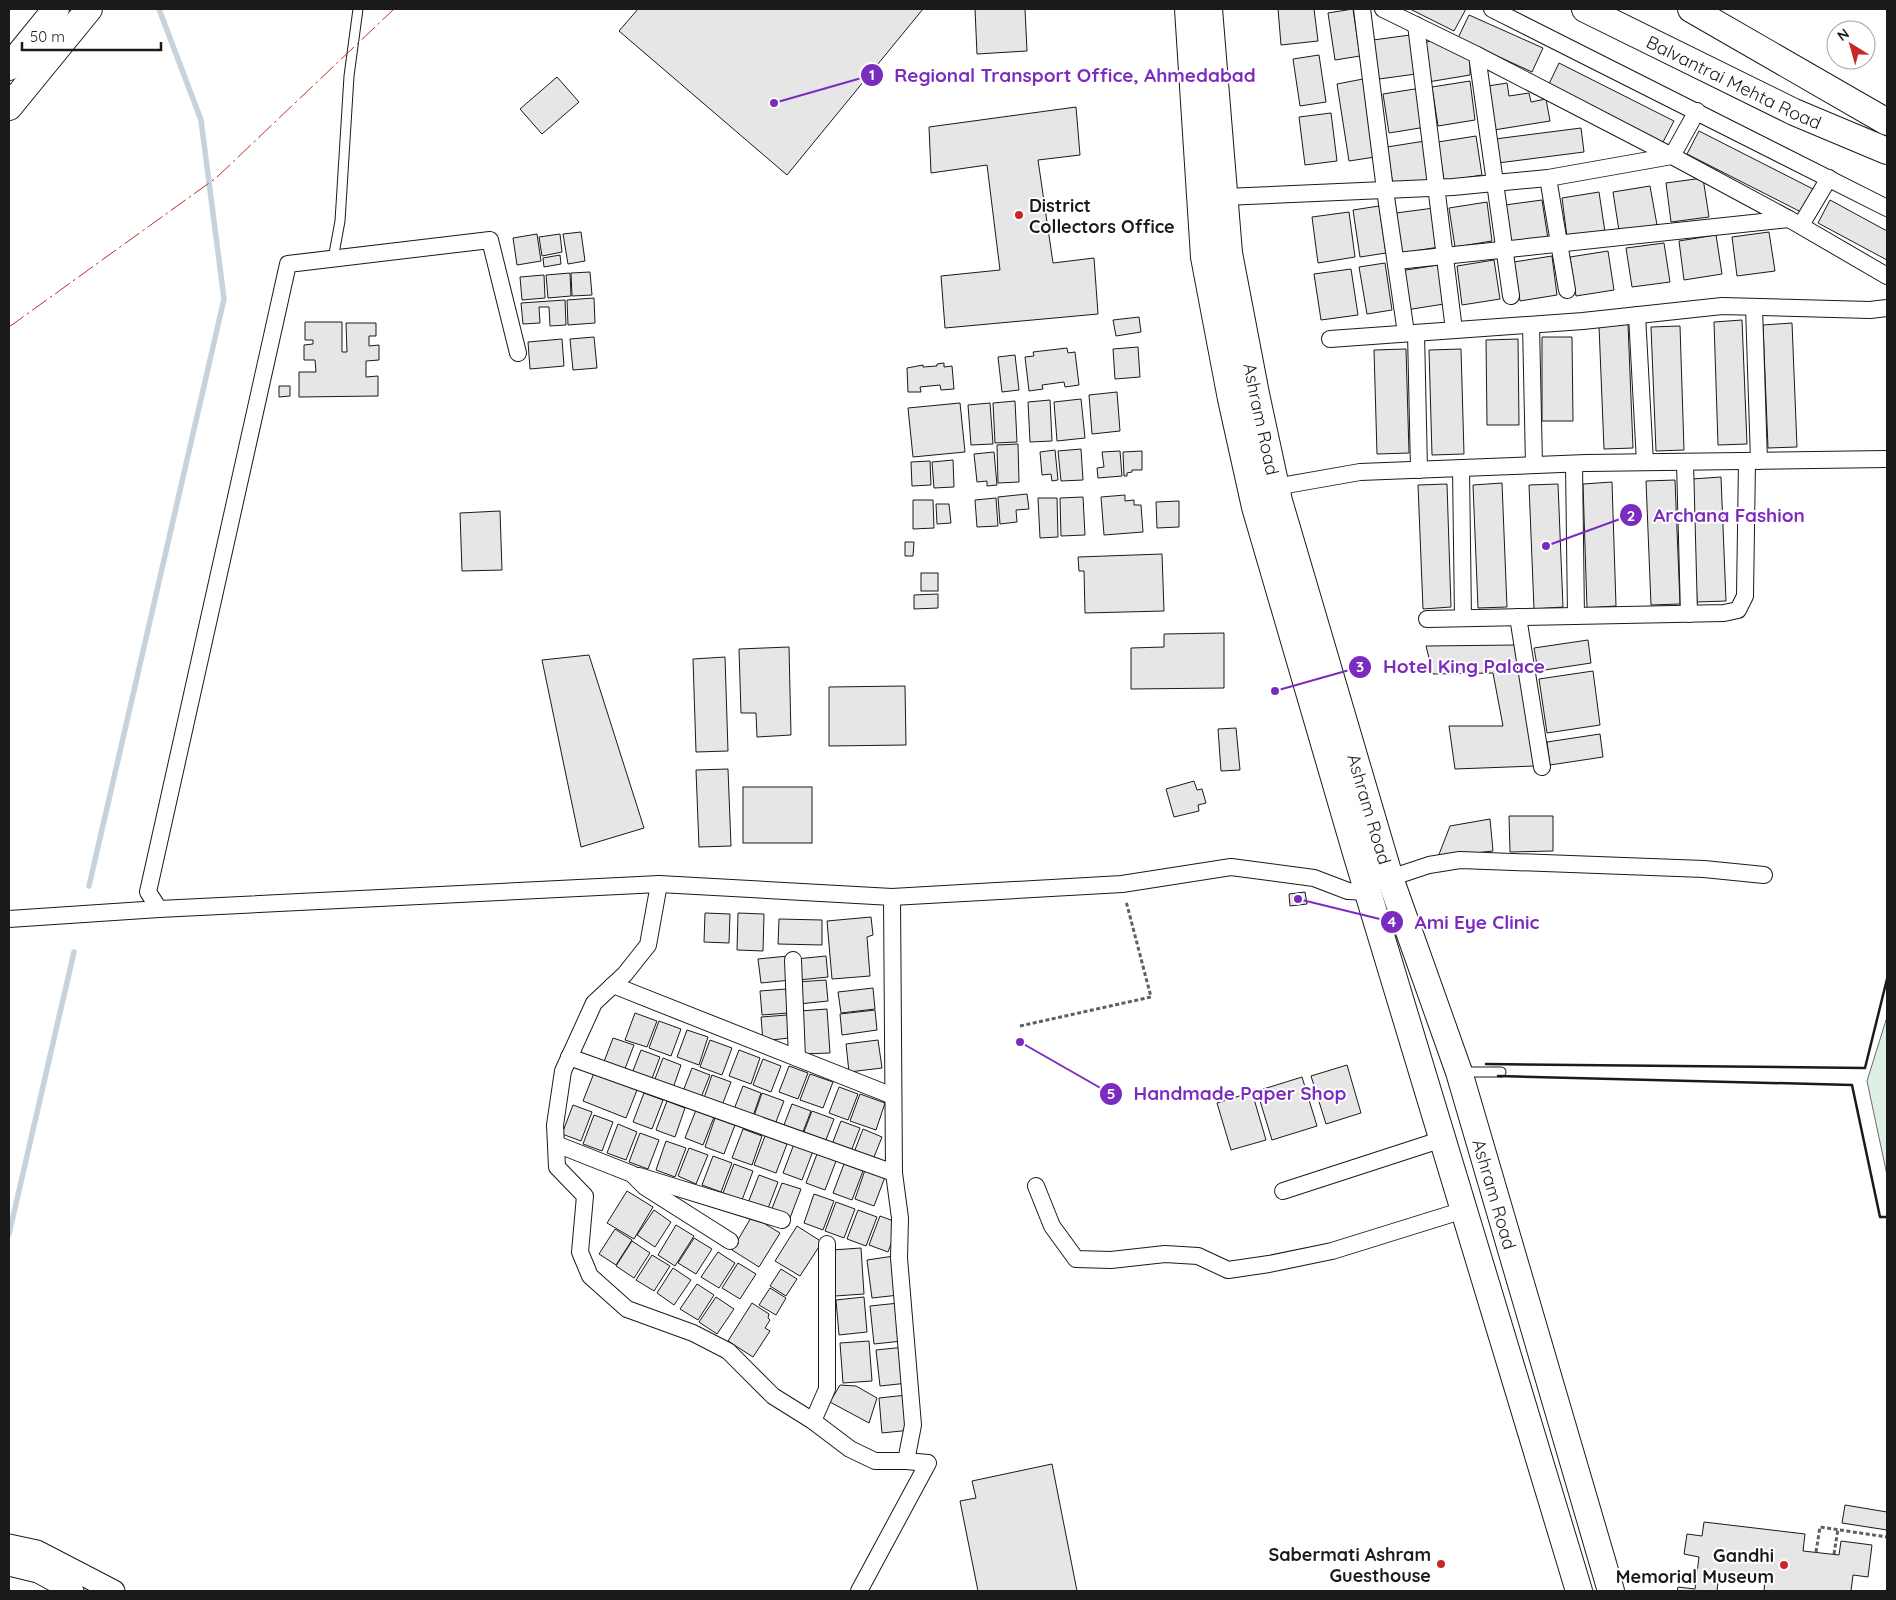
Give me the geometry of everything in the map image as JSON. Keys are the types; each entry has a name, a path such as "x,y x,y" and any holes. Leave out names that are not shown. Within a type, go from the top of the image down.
{"main road":[{"path":"9,67 56,9"},
{"path":"9,108 89,9"},
{"name":"Ashram Road","path":"1188,9 1204,257 1231,399 1264,489 1390,878 1459,1072 1611,1591"},
{"name":"Ashram Road","path":"1208,9 1229,253 1256,394 1264,489 1368,892 1579,1591"},
{"name":"Balvantrai Mehta Road","path":"1585,9 1794,112 1887,151"},
{"name":"Balvantrai Mehta Road","path":"1691,9 1887,122"}],"street":[{"path":"1362,9 1385,190 1411,333 1419,470"},
{"path":"1383,9 1477,55 1672,156 1795,222 1887,276"},
{"path":"1492,9 1887,208"},
{"path":"1416,25 1438,188 1454,330"},
{"path":"1477,55 1511,296"},
{"path":"1672,156 1697,111"},
{"path":"1224,197 1438,188 1494,183 1548,178 1672,156"},
{"path":"1548,178 1567,290"},
{"path":"1397,261 1560,243 1795,222 1830,178"},
{"path":"158,909 148,892 288,264 490,240 518,353"},
{"path":"1330,339 1531,324 1722,306 1870,310 1887,308"},
{"path":"1427,619 1724,613 1738,610 1745,596 1753,461 1754,307"},
{"path":"1637,315 1645,462"},
{"path":"1531,324 1534,465"},
{"path":"1264,489 1360,472 1645,462 1887,459"},
{"path":"1685,462 1689,614"},
{"path":"1574,464 1576,616"},
{"path":"1461,468 1463,618"},
{"path":"1518,617 1542,767"},
{"path":"1390,878 1428,865 1460,860 1704,869 1764,875"},
{"path":"9,919 158,909 659,884 892,898 1122,884 1231,867 1314,878 1348,891 1368,892"},
{"path":"659,884 648,945 613,985 594,1003 563,1071 555,1125 558,1167 585,1196 580,1252 590,1276 627,1309 693,1333 728,1351 773,1396 813,1421 850,1449 875,1461 928,1463 859,1591"},
{"path":"892,898 894,1173 900,1218 899,1258 913,1425 906,1461"},
{"path":"793,960 797,1058"},
{"path":"613,985 893,1096"},
{"path":"570,1057 894,1173"},
{"path":"1283,1190 1443,1139"},
{"path":"556,1144 632,1174 782,1220"},
{"path":"632,1174 645,1187 730,1241"},
{"path":"1036,1186 1052,1226 1076,1259 1111,1260 1165,1254 1198,1256 1228,1270 1332,1251 1464,1210"},
{"path":"813,1421 827,1389 827,1244"},
{"path":"9,1545 37,1551 114,1591"},
{"path":"9,1565 38,1572 73,1591"}],"lane":[{"path":"333,259 340,221 349,76 358,9"},
{"path":"1459,1072 1501,1072"}],"path":[{"path":"1020,1026 1151,997 1122,884"},
{"path":"1816,1552 1820,1526 1887,1537"},
{"path":"1834,1554 1838,1529"}],"green space":[{"path":"1887,1017 1887,1175 1867,1081"}],"building":[{"path":"638,9 923,9 787,175 619,31"},
{"path":"975,9 1025,9 1027,51 977,54"},
{"path":"1278,9 1314,9 1318,41 1281,45"},
{"path":"1353,9 1360,56 1335,60 1328,13"},
{"path":"1410,9 1466,9 1454,31"},
{"path":"1469,15 1543,48 1532,72 1458,38"},
{"path":"1410,35 1416,74 1379,79 1373,40"},
{"path":"1441,39 1470,55 1470,75 1428,82 1422,43"},
{"path":"1319,55 1326,102 1300,106 1293,59"},
{"path":"1559,63 1674,121 1662,144 1548,86"},
{"path":"557,77 579,102 542,134 520,109"},
{"path":"1363,79 1375,157 1349,161 1337,84"},
{"path":"1470,81 1475,120 1438,126 1432,87"},
{"path":"1507,83 1509,96 1529,93 1531,102 1546,99 1550,121 1494,130 1488,86"},
{"path":"1421,88 1426,127 1389,133 1383,94"},
{"name":"District Collectors Office","path":"1076,107 1080,155 1038,160 1053,263 1094,258 1098,314 945,328 941,276 1000,270 987,165 931,173 929,127"},
{"path":"1331,113 1337,161 1305,165 1299,117"},
{"path":"1581,128 1584,152 1498,163 1495,139"},
{"path":"1699,131 1813,189 1801,212 1687,154"},
{"path":"1476,136 1482,175 1444,181 1438,142"},
{"path":"1425,141 1431,180 1393,186 1387,147"},
{"path":"1703,178 1709,217 1671,222 1666,183"},
{"path":"1650,186 1657,225 1619,231 1613,192"},
{"path":"1599,192 1605,232 1567,237 1562,198"},
{"path":"1542,200 1548,239 1510,244 1505,205"},
{"path":"1830,200 1887,231 1887,260 1818,223"},
{"path":"1487,202 1492,241 1455,247 1449,208"},
{"path":"1379,206 1386,253 1360,257 1353,210"},
{"path":"1434,208 1439,247 1402,253 1396,213"},
{"path":"1349,212 1355,257 1318,263 1312,217"},
{"path":"581,232 585,261 568,264 563,234"},
{"path":"1769,232 1775,271 1737,276 1732,237"},
{"path":"537,234 541,261 517,265 513,238"},
{"path":"560,234 562,252 542,256 539,237"},
{"path":"1716,235 1722,274 1684,280 1679,241"},
{"path":"1664,243 1670,282 1632,287 1626,248"},
{"path":"1608,251 1614,290 1576,296 1570,257"},
{"path":"560,255 561,264 544,267 543,258"},
{"path":"1552,256 1557,295 1520,301 1514,262"},
{"path":"1494,260 1500,299 1462,305 1457,266"},
{"path":"1385,263 1392,310 1367,314 1359,267"},
{"path":"1438,265 1444,304 1406,310 1400,271"},
{"path":"1351,269 1358,315 1321,320 1314,274"},
{"path":"590,272 592,295 572,296 571,273"},
{"path":"570,273 571,296 548,298 546,275"},
{"path":"544,275 545,298 522,300 520,277"},
{"path":"594,298 595,323 568,325 567,300"},
{"path":"565,300 566,325 550,326 549,307 539,307 540,323 523,324 521,303"},
{"path":"1139,317 1141,332 1116,336 1113,320"},
{"path":"1742,320 1747,444 1718,445 1714,322"},
{"path":"305,322 342,322 342,352 347,352 346,323 376,323 376,336 369,336 369,346 379,345 379,360 366,361 366,377 378,376 378,396 299,397 299,372 316,372 315,360 304,360 304,345 313,344 313,340 305,340"},
{"path":"1792,323 1797,447 1768,448 1763,325"},
{"path":"1628,324 1633,448 1604,449 1599,326"},
{"path":"1680,326 1684,450 1656,451 1651,327"},
{"path":"594,337 597,368 573,370 570,339"},
{"path":"1542,337 1572,337 1573,421 1542,421"},
{"path":"562,339 564,366 530,369 528,342"},
{"path":"1518,339 1519,425 1487,425 1486,340"},
{"path":"1138,347 1140,377 1115,379 1113,349"},
{"path":"1067,348 1068,353 1075,352 1079,385 1065,387 1064,382 1042,385 1043,389 1029,391 1025,357 1034,356 1033,352"},
{"path":"1406,349 1409,453 1377,454 1374,350"},
{"path":"1461,349 1464,454 1432,455 1429,350"},
{"path":"1015,355 1019,390 1002,392 998,357"},
{"path":"944,363 944,367 952,366 954,389 941,390 940,385 920,387 921,392 908,392 907,368 923,365 923,367 937,366 937,364"},
{"path":"279,386 290,386 290,396 279,397"},
{"path":"1117,392 1120,431 1092,434 1089,395"},
{"path":"1081,399 1085,438 1057,441 1054,402"},
{"path":"1050,400 1052,441 1030,442 1028,402"},
{"path":"1015,401 1017,442 995,443 993,403"},
{"path":"960,403 965,452 913,457 908,408"},
{"path":"990,403 993,444 971,445 968,405"},
{"path":"1018,444 1019,482 998,483 997,445"},
{"path":"1081,449 1083,480 1061,481 1058,451"},
{"path":"1055,450 1058,480 1052,481 1051,474 1042,475 1040,452"},
{"path":"1120,451 1122,476 1098,478 1097,468 1104,467 1102,452"},
{"path":"1142,451 1142,470 1132,470 1132,472 1127,473 1127,476 1124,476 1123,452"},
{"path":"994,452 997,485 987,486 987,481 977,482 974,454"},
{"path":"953,460 954,487 934,488 932,462"},
{"path":"930,461 931,485 912,486 911,462"},
{"path":"1721,477 1726,601 1697,602 1692,479"},
{"path":"1675,480 1680,604 1651,605 1646,481"},
{"path":"1612,482 1616,606 1587,608 1583,484"},
{"path":"1502,483 1507,607 1478,608 1473,485"},
{"path":"1447,484 1451,607 1423,609 1418,485"},
{"path":"1558,484 1563,607 1534,609 1529,485"},
{"path":"1027,494 1029,509 1016,510 1017,522 1000,524 998,497"},
{"path":"1125,495 1125,501 1134,500 1134,505 1141,505 1143,532 1104,535 1101,497"},
{"path":"1083,497 1085,535 1061,536 1060,498"},
{"path":"996,498 998,526 977,527 975,500"},
{"path":"1038,498 1057,498 1058,537 1040,538"},
{"path":"913,500 933,500 934,528 913,529"},
{"path":"1179,501 1179,527 1157,528 1156,502"},
{"path":"936,504 949,504 951,523 937,524"},
{"path":"500,511 502,570 462,571 460,513"},
{"path":"905,542 914,542 913,556 905,556"},
{"path":"1162,554 1164,611 1085,613 1084,571 1079,571 1078,557"},
{"path":"921,573 938,573 938,591 921,591"},
{"path":"938,594 938,608 914,609 914,595"},
{"path":"1224,633 1224,688 1131,689 1131,648 1164,647 1164,634"},
{"path":"1588,640 1591,663 1538,671 1534,648"},
{"path":"1517,645 1535,766 1455,769 1449,726 1503,726 1493,673 1433,674 1426,646"},
{"path":"789,647 791,735 757,737 756,713 741,713 739,649"},
{"path":"589,655 644,828 581,847 542,660"},
{"path":"725,657 728,751 696,752 693,659"},
{"path":"1593,671 1600,725 1547,733 1539,679"},
{"path":"905,686 906,745 829,746 829,687"},
{"path":"1236,728 1240,770 1221,771 1218,729"},
{"path":"1600,734 1603,757 1550,765 1547,742"},
{"path":"728,769 731,846 699,847 696,770"},
{"path":"1194,781 1197,790 1202,789 1206,803 1198,805 1199,811 1174,817 1166,789"},
{"path":"743,787 812,787 812,843 743,843"},
{"path":"1509,816 1553,816 1553,851 1510,852"},
{"path":"1490,819 1493,851 1438,857 1450,826"},
{"path":"1305,892 1307,904 1290,906 1289,894"},
{"path":"705,913 730,914 729,943 704,942"},
{"path":"738,913 764,914 763,951 737,950"},
{"path":"871,917 873,935 867,937 870,976 832,979 827,921"},
{"path":"779,919 822,920 822,945 778,944"},
{"path":"788,956 791,980 761,983 758,959"},
{"path":"826,956 828,977 799,980 796,959"},
{"path":"826,980 828,1001 799,1004 797,982"},
{"path":"873,988 875,1009 841,1013 838,992"},
{"path":"786,989 788,1013 762,1015 760,991"},
{"path":"827,1009 830,1053 802,1054 800,1011"},
{"path":"875,1010 877,1030 842,1035 840,1014"},
{"path":"635,1013 657,1021 647,1047 625,1040"},
{"path":"787,1015 789,1038 763,1041 761,1017"},
{"path":"659,1021 681,1029 671,1056 649,1048"},
{"path":"687,1030 708,1037 699,1065 677,1057"},
{"path":"613,1038 634,1045 623,1074 602,1067"},
{"path":"710,1040 732,1048 722,1075 700,1067"},
{"path":"878,1040 882,1068 849,1072 846,1044"},
{"path":"641,1050 660,1057 650,1084 631,1076"},
{"path":"739,1050 760,1058 751,1084 729,1076"},
{"path":"663,1058 681,1065 672,1091 653,1084"},
{"path":"763,1059 781,1066 771,1092 753,1085"},
{"path":"1347,1065 1361,1113 1326,1124 1311,1076"},
{"path":"789,1066 808,1073 798,1099 779,1092"},
{"path":"692,1068 710,1075 700,1100 682,1094"},
{"path":"594,1073 637,1090 626,1118 583,1101"},
{"path":"810,1074 833,1082 823,1108 800,1100"},
{"path":"712,1075 731,1082 721,1108 703,1101"},
{"path":"1302,1077 1317,1126 1272,1140 1257,1091"},
{"path":"743,1086 761,1093 752,1119 733,1112"},
{"path":"839,1087 858,1094 848,1120 829,1113"},
{"path":"1252,1092 1266,1140 1231,1150 1217,1103"},
{"path":"644,1093 663,1100 652,1129 633,1122"},
{"path":"762,1093 784,1101 774,1127 753,1119"},
{"path":"860,1094 885,1103 876,1130 850,1121"},
{"path":"667,1101 685,1108 675,1137 656,1130"},
{"path":"792,1104 811,1111 801,1137 782,1130"},
{"path":"573,1105 592,1112 581,1141 562,1134"},
{"path":"696,1110 714,1117 703,1145 685,1138"},
{"path":"812,1111 834,1119 824,1145 802,1137"},
{"path":"594,1115 613,1122 602,1151 583,1144"},
{"path":"715,1118 735,1125 724,1154 705,1147"},
{"path":"841,1121 860,1128 850,1154 831,1147"},
{"path":"618,1124 637,1132 626,1160 607,1153"},
{"path":"743,1129 762,1136 752,1165 732,1158"},
{"path":"863,1129 882,1137 872,1162 853,1155"},
{"path":"640,1133 659,1140 648,1169 629,1162"},
{"path":"765,1136 787,1144 776,1173 754,1165"},
{"path":"666,1141 686,1148 675,1177 656,1170"},
{"path":"794,1144 813,1151 802,1180 783,1173"},
{"path":"689,1148 708,1155 696,1184 678,1176"},
{"path":"817,1154 836,1161 825,1190 806,1183"},
{"path":"713,1156 732,1163 721,1192 702,1185"},
{"path":"734,1164 753,1171 742,1200 723,1193"},
{"path":"844,1164 863,1171 852,1200 833,1193"},
{"path":"865,1170 885,1177 874,1206 855,1199"},
{"path":"759,1175 778,1182 767,1211 748,1203"},
{"path":"782,1183 801,1189 790,1218 771,1211"},
{"path":"627,1191 653,1207 634,1239 607,1223"},
{"path":"814,1194 834,1201 823,1230 804,1223"},
{"path":"836,1202 855,1209 844,1238 825,1231"},
{"path":"654,1210 671,1222 655,1247 637,1235"},
{"path":"858,1210 877,1217 866,1246 847,1239"},
{"path":"752,1216 780,1233 759,1267 732,1250"},
{"path":"880,1216 899,1223 888,1252 869,1245"},
{"path":"676,1225 694,1236 675,1266 658,1255"},
{"path":"797,1226 822,1242 800,1276 775,1261"},
{"path":"615,1229 632,1240 616,1265 599,1254"},
{"path":"694,1238 712,1249 696,1274 678,1263"},
{"path":"632,1241 650,1253 634,1278 616,1266"},
{"path":"861,1248 864,1294 835,1296 832,1250"},
{"path":"718,1252 735,1263 719,1288 701,1277"},
{"path":"652,1255 670,1266 654,1291 636,1280"},
{"path":"894,1256 899,1295 872,1298 867,1260"},
{"path":"738,1263 756,1274 740,1299 722,1288"},
{"path":"673,1268 691,1280 674,1305 657,1293"},
{"path":"781,1269 797,1279 786,1296 770,1286"},
{"path":"697,1284 714,1295 698,1320 680,1309"},
{"path":"770,1288 786,1298 776,1315 759,1305"},
{"path":"716,1297 734,1309 717,1334 699,1322"},
{"path":"864,1297 867,1332 839,1335 836,1300"},
{"path":"752,1303 769,1314 768,1318 770,1320 765,1328 770,1331 753,1357 728,1341"},
{"path":"899,1303 902,1341 874,1344 870,1306"},
{"path":"869,1341 872,1381 843,1383 840,1343"},
{"path":"905,1347 908,1383 880,1386 876,1350"},
{"path":"840,1385 856,1386 877,1398 869,1423 830,1402"},
{"path":"907,1395 911,1430 882,1433 879,1398"},
{"path":"1052,1464 1077,1591 978,1591 960,1501 976,1498 972,1481"},
{"path":"1845,1505 1887,1512 1887,1530 1842,1523"},
{"name":"Gandhi Memorial Museum","path":"1704,1522 1805,1534 1803,1551 1839,1555 1841,1541 1872,1545 1868,1577 1853,1575 1851,1591 1764,1591 1765,1579 1719,1574 1717,1591 1677,1591 1678,1587 1695,1589 1699,1557 1684,1554 1687,1534 1702,1536"}],"waterway":[{"path":"89,886 224,299 201,120 159,9"},
{"path":"9,1234 74,952"}],"wall":[{"path":"1486,1064 1865,1068 1887,979"},
{"path":"1498,1076 1852,1085 1880,1217 1887,1217"}],"power":[{"path":"9,327 216,178 394,9"}],"place":[{"name":"Regional Transport Office, Ahmedabad","path":"774,103"},
{"name":"District Collectors Office","path":"1019,215"},
{"name":"Archana Fashion","path":"1546,546"},
{"name":"Hotel King Palace","path":"1275,691"},
{"name":"Ami Eye Clinic","path":"1298,899"},
{"name":"Handmade Paper Shop","path":"1020,1042"},
{"name":"Sabermati Ashram Guesthouse","path":"1441,1564"},
{"name":"Gandhi Memorial Museum","path":"1784,1565"}]}
